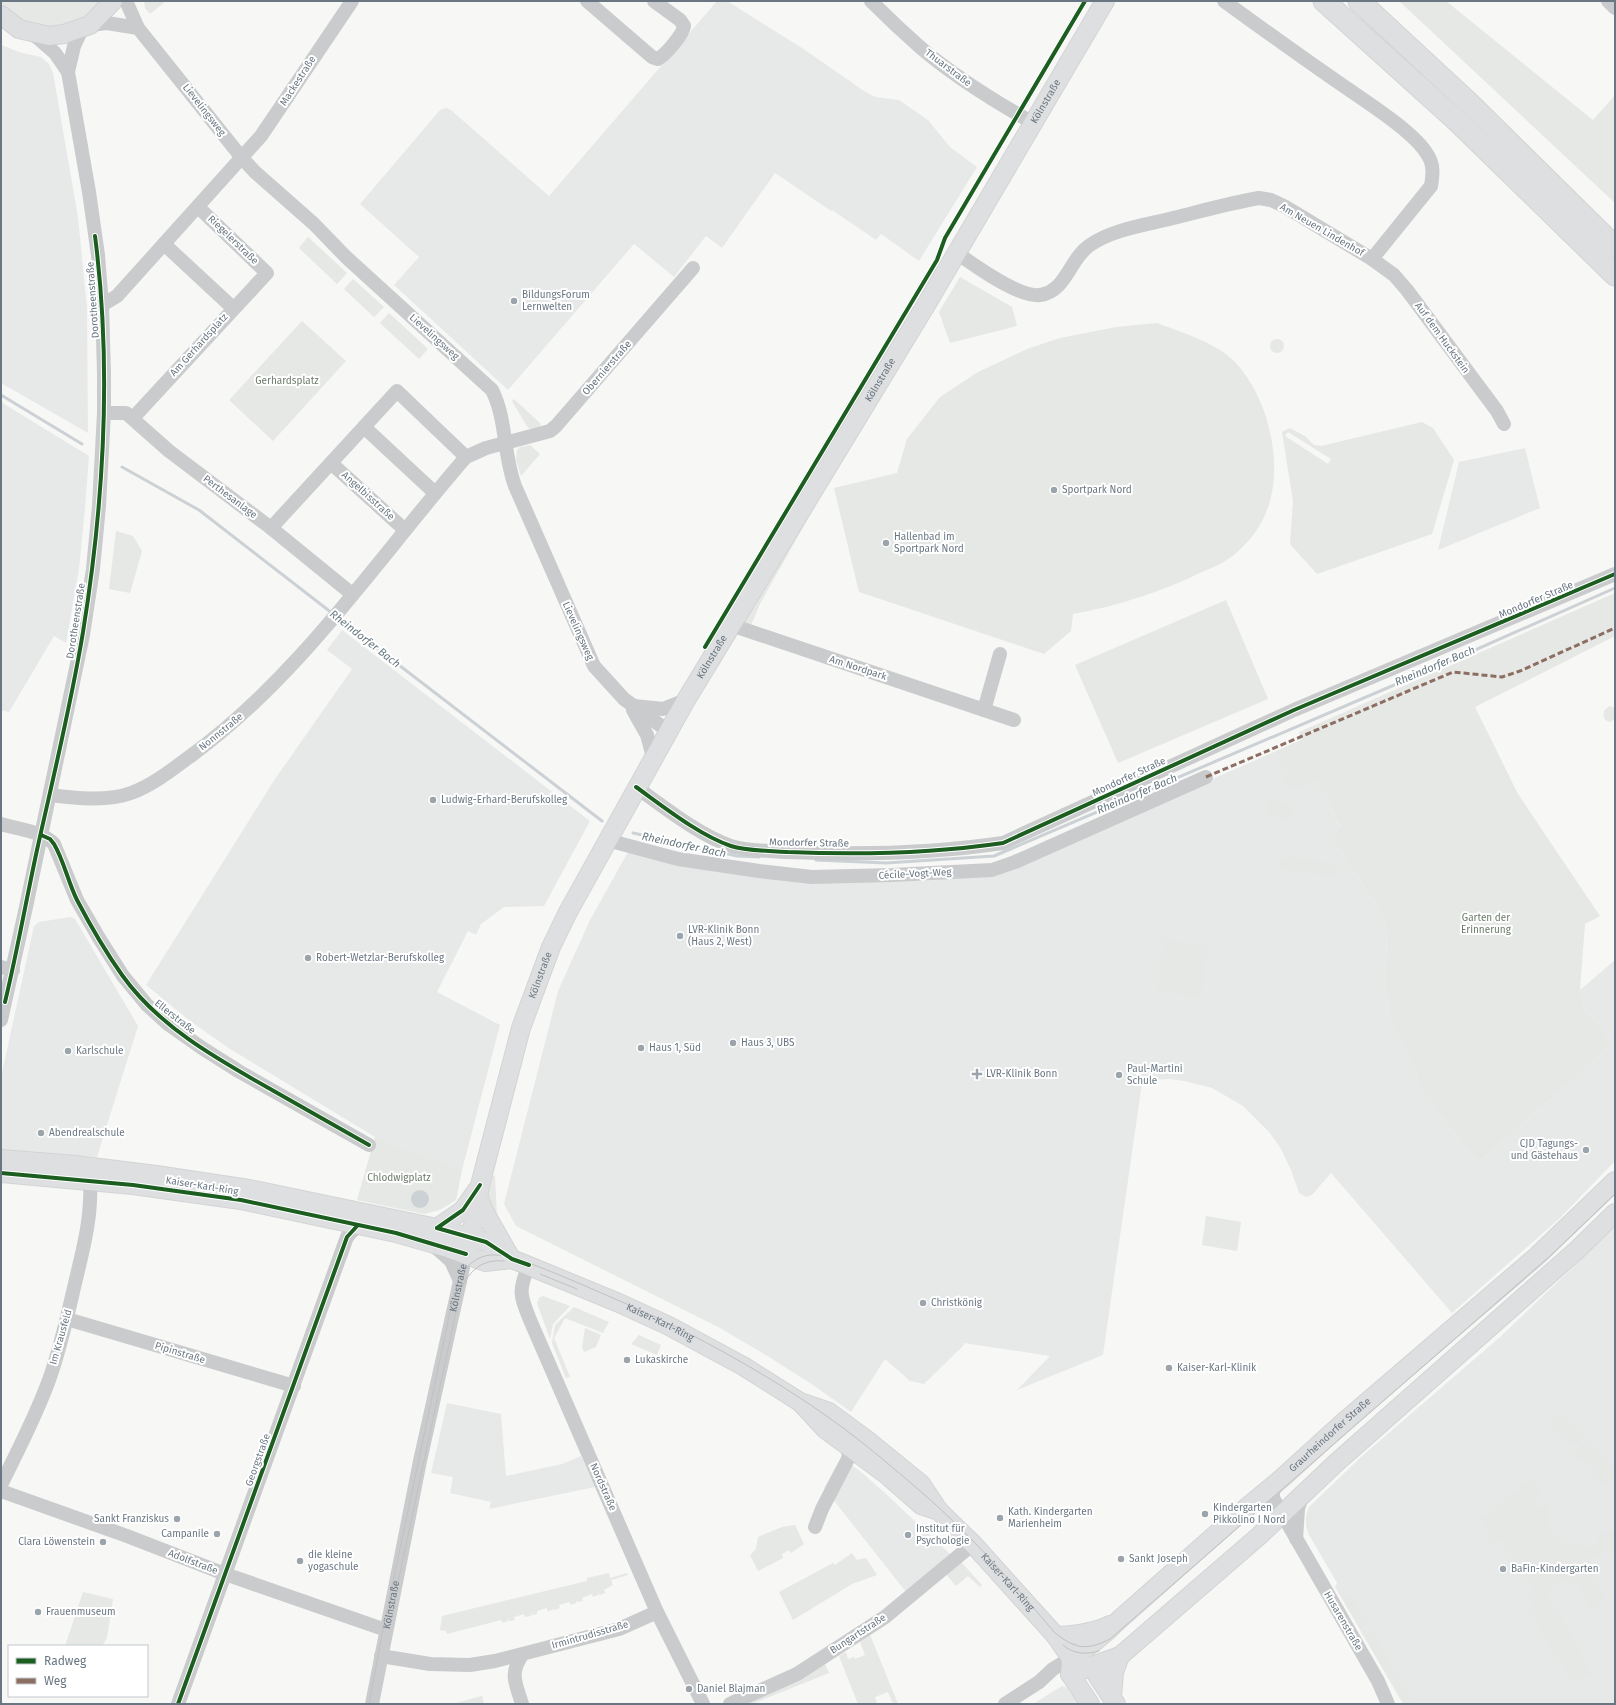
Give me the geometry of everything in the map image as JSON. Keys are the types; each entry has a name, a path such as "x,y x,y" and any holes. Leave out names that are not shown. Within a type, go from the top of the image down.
{"highway":[{"path":"1324,1 1456,120 1559,218 1615,275"},
{"path":"1359,1 1470,104 1615,247"}],"main road":[{"path":"1,27 49,36 64,34 86,27 113,1"},
{"name":"Kölnstraße","path":"474,1243 479,1191 521,1028 538,978 568,912 636,787 686,700 957,253 1105,1"},
{"path":"1,15 26,31"},
{"name":"Kaiser-Karl-Ring","path":"1,1160 148,1174 249,1189 433,1235 474,1243 619,1303 695,1339 743,1366 800,1402 829,1412 867,1440 921,1484 939,1511 973,1544 1055,1635 1090,1704"},
{"name":"Kaiser-Karl-Ring","path":"1,1173 90,1180 241,1200 358,1225 433,1235 448,1248 457,1248 474,1243"},
{"name":"Graurheindorfer Straße","path":"1070,1666 1120,1619 1264,1499 1281,1479 1346,1420 1537,1256 1615,1181"},
{"path":"433,1235 463,1210 479,1191"},
{"path":"479,1191 484,1213 512,1259"},
{"name":"Graurheindorfer Straße","path":"1070,1666 1091,1666 1120,1656 1282,1515 1337,1462 1578,1250 1615,1213"},
{"name":"Kaiser-Karl-Ring","path":"800,1402 825,1429 887,1475 921,1505 939,1511"},
{"path":"1055,1635 1078,1634 1100,1630 1120,1619"},
{"path":"1114,1700 1114,1672 1120,1656"},
{"path":"1091,1666 1114,1700"}],"street":[{"name":"Lievelingsweg","path":"126,1 138,28 242,158 255,172 314,224 346,257 492,390 501,414 504,444 514,486 594,666 614,690 631,706 668,731"},
{"name":"Mackestraße","path":"242,158 261,136 352,1"},
{"path":"587,1 652,57 658,59 675,42 683,31 684,26 680,20 654,1"},
{"name":"Thuarstraße","path":"872,1 920,47 959,77 984,94 1033,123"},
{"name":"Am Neuen Lindenhof","path":"957,253 999,280 1026,294 1038,295 1055,290 1062,283 1076,257 1088,246 1099,239 1142,226 1259,198 1271,200 1372,259 1431,186 1433,175 1432,165 1428,154 1417,140 1374,107 1224,1"},
{"path":"1608,1 1615,8"},
{"path":"86,27 107,23 138,28"},
{"name":"Dorotheenstraße","path":"1,1020 7,968 50,796 76,669 88,602 98,513 104,413 102,305 98,255 89,192 68,72 74,46 86,27"},
{"name":"Dorotheenstraße","path":"26,31 55,54 68,72"},
{"path":"102,305 117,296 242,158"},
{"name":"Riegelerstraße","path":"198,207 267,273"},
{"path":"164,244 233,308"},
{"name":"Auf dem Huckstein","path":"1372,259 1394,275 1407,290 1497,411 1504,424"},
{"name":"Obernierstraße","path":"504,444 550,431 556,426 693,268"},
{"name":"Am Gerhardsplatz","path":"132,418 267,273"},
{"path":"271,528 397,391 466,457"},
{"name":"Perthesanlage","path":"104,413 126,413 169,451 271,528 352,594"},
{"path":"364,426 435,493"},
{"path":"352,594 466,457 480,450 504,444"},
{"name":"Angelbisstraße","path":"331,463 405,530"},
{"name":"Mondorfer Straße","path":"636,787 709,836 732,847 769,851 821,853 971,848 1003,843 1294,710 1615,574"},
{"name":"Nonnstraße","path":"50,796 78,798 116,797 140,790 158,780 212,740 238,719 260,698 352,594"},
{"name":"Am Nordpark","path":"731,625 1014,720"},
{"path":"984,710 1000,654"},
{"path":"631,706 663,710 686,700"},
{"path":"631,706 647,735 653,757"},
{"name":"Cécile-Vogt-Weg","path":"607,840 678,859 812,877 992,870 1015,862 1206,777"},
{"name":"Ellerstraße","path":"1,824 50,839 54,844 77,900 123,976 147,1005 168,1024 202,1048 247,1076 369,1145"},
{"name":"Im Krausfeld","path":"1,1485 32,1422 49,1378 67,1319 86,1236 91,1201 90,1180"},
{"name":"Georgstraße","path":"178,1704 294,1386 346,1237 358,1225"},
{"path":"433,1235 451,1262 460,1281"},
{"name":"Kölnstraße","path":"372,1704 423,1447 460,1281 474,1243"},
{"name":"Nordstraße","path":"529,1265 521,1286 521,1297 530,1320 657,1612 703,1704"},
{"name":"Pipinstraße","path":"67,1319 294,1386"},
{"path":"815,1527 822,1509 850,1457 847,1446"},
{"name":"Adolfstraße","path":"1,1491 127,1536 225,1574 386,1630"},
{"path":"1296,1539 1298,1508 1302,1496"},
{"name":"Husarenstraße","path":"1264,1499 1282,1515 1378,1681 1388,1704"},
{"name":"Bungartstraße","path":"730,1704 797,1674 886,1617 973,1544"},
{"name":"Irmintrudisstraße","path":"381,1656 430,1664 470,1665 495,1661 619,1629 657,1612"},
{"path":"522,1654 515,1665 514,1676 522,1704"},
{"name":"Graurheindorfer Straße","path":"1005,1704 1039,1682 1070,1666"}],"shaded area":[{"path":"717,1 727,1 802,48 867,93 876,97 899,100 928,120 950,147 977,167 919,261 881,234 876,240 775,173 722,248 706,236 674,277 634,244 508,390 394,285 419,257 360,204 440,110 446,108 451,110 549,196"},
{"path":"1,45 22,53 41,57 49,64 53,73 78,217 87,308 88,433 1,383"},
{"path":"1,402 89,456 79,569 66,643 54,636 9,712 1,710"},
{"path":"1525,448 1540,508 1438,550 1459,462"},
{"name":"Robert-Wetzlar-Berufskolleg","path":"342,630 590,821 544,906 504,907 481,924 476,935 468,931 437,992 500,1025 462,1170 375,1137 230,1049 190,1021 146,985 275,779 352,669 327,650"},
{"name":"LVR-Klinik Bonn","path":"1301,740 1317,779 1340,827 1333,843 1349,863 1383,916 1387,934 1385,985 1390,1021 1415,1069 1421,1091 1478,1163 1614,1043 1585,1009 1580,990 1615,960 1615,1161 1560,1218 1452,1313 1331,1173 1312,1195 1306,1197 1299,1193 1291,1170 1280,1147 1269,1132 1243,1106 1212,1088 1170,1079 1142,1083 1103,1355 1017,1390 1050,1356 964,1343 963,1346 924,1384 910,1381 885,1359 851,1412 813,1385 720,1328 516,1226 504,1204 558,991 590,920 628,852 775,878 1026,861"},
{"name":"Karlschule","path":"70,917 75,919 138,1026 97,1157 1,1150 1,1077 34,926 39,922"},
{"path":"420,1190 426,1193 429,1199 426,1205 420,1208 414,1205 411,1199 414,1193"},
{"path":"1615,1227 1615,1704 1403,1704 1335,1587 1337,1583 1308,1533 1306,1516 1309,1507 1361,1457 1500,1337"},
{"path":"447,1403 501,1414 506,1476 562,1464 581,1456 595,1487 489,1509 491,1502 450,1493 453,1477 431,1473"},
{"path":"841,1458 860,1471 950,1554 906,1592 824,1488"},
{"path":"1062,1686 1066,1687 1079,1704 1033,1704"}],"green space":[{"path":"1,1 102,1 92,12 71,24 48,28 26,24 1,9"},
{"path":"144,1 166,1 150,14 145,8"},
{"path":"1399,1 1446,1 1593,120 1615,95 1615,203"},
{"path":"308,237 347,273 337,284 299,248"},
{"path":"960,277 1012,307 1017,326 950,343 939,312"},
{"path":"353,279 384,307 374,317 344,289"},
{"path":"389,313 428,349 419,359 380,323"},
{"name":"Gerhardsplatz","path":"302,321 346,361 273,441 229,400"},
{"name":"Sportpark Nord","path":"1157,323 1207,343 1233,360 1252,385 1265,414 1273,452 1273,489 1261,523 1250,539 1236,553 1215,566 1155,592 1106,607 1073,614 1071,631 1044,654 859,592 834,488 897,473 907,439 940,397 978,372 1027,349 1060,338 1116,327"},
{"path":"1277,339 1282,341 1284,346 1282,351 1277,353 1272,351 1270,346 1272,341"},
{"path":"514,399 541,424 537,430 528,428 512,401"},
{"path":"1422,422 1433,428 1454,460 1432,534 1317,574 1290,544 1293,501 1282,432 1290,428 1305,436 1314,445 1321,446","holes":["1288,432 1331,459 1328,464 1285,436"]},
{"path":"530,445 540,454 521,476 516,460 517,450 520,447"},
{"path":"832,476 761,602 750,627 744,624 743,617"},
{"path":"116,531 133,536 142,551 130,593 109,589"},
{"name":"Garten der Erinnerung","path":"1615,593 1615,636 1475,707 1518,794 1600,916 1585,924 1580,990 1585,1009 1614,1043 1478,1163 1421,1091 1415,1069 1390,1021 1385,985 1387,934 1383,916 1349,863 1333,843 1340,826 1317,780 1299,788 1284,788 1288,767 1276,751 1301,740 1299,732"},
{"path":"1226,600 1268,699 1118,763 1075,665"},
{"path":"1609,706 1615,708 1615,718 1611,722 1605,720 1604,718 1604,711"},
{"path":"1270,800 1292,804 1289,820 1267,816"},
{"path":"1288,857 1337,863 1335,877 1279,869 1279,867 1276,867 1279,861"},
{"path":"1164,939 1208,946 1201,997 1157,991"},
{"name":"Chlodwigplatz","path":"375,1137 462,1170 456,1200 440,1210 424,1214 357,1200"},
{"path":"492,1175 495,1176 497,1218 486,1201"},
{"path":"1206,1216 1241,1222 1237,1251 1202,1245"},
{"path":"543,1296 570,1306 553,1324 550,1339 537,1303 539,1298"},
{"path":"574,1307 609,1322 603,1333 565,1318 554,1338 570,1377 566,1378 552,1343 555,1325"},
{"path":"585,1328 601,1335 596,1347 584,1352 582,1347"},
{"path":"639,1335 661,1345 657,1355 631,1344"},
{"path":"1562,1413 1583,1437 1573,1446 1552,1422"},
{"path":"1589,1440 1615,1471 1615,1476 1606,1484 1593,1473 1596,1467 1571,1455"},
{"path":"1532,1479 1543,1491 1534,1505 1540,1509 1546,1501 1549,1503 1547,1521 1553,1535 1559,1540 1567,1544 1584,1544 1588,1550 1597,1542 1601,1531 1615,1531 1615,1554 1608,1552 1593,1559 1582,1559 1605,1600 1590,1609 1572,1577 1546,1591 1592,1673 1574,1685 1528,1609 1532,1606 1528,1599 1535,1592 1500,1538 1493,1542 1480,1519"},
{"path":"795,1525 804,1544 791,1553 789,1550 782,1554 783,1558 758,1571 750,1555 756,1549 758,1537 782,1527"},
{"path":"852,1553 857,1560 866,1558 877,1575 852,1584 793,1620 779,1592 833,1563 835,1565"},
{"path":"961,1562 982,1585 980,1587 968,1576 956,1586 946,1574"},
{"path":"609,1573 610,1578 627,1573 628,1575 611,1580 613,1585 604,1590 605,1593 599,1595 598,1592 598,1595 593,1597 592,1594 582,1598 583,1601 577,1602 576,1600 576,1603 571,1605 569,1602 559,1605 560,1608 554,1610 553,1606 553,1610 547,1611 547,1608 537,1611 537,1614 532,1615 530,1612 531,1616 525,1617 524,1614 514,1617 515,1620 509,1621 508,1618 508,1621 503,1623 501,1620 447,1634 446,1631 440,1630 442,1616 587,1581 587,1578"},
{"path":"83,1592 113,1599 107,1638 103,1645 65,1645"},
{"path":"1351,1593 1368,1624 1360,1628 1343,1598"},
{"path":"1372,1632 1413,1704 1404,1704 1366,1635"},
{"path":"870,1635 898,1704 893,1704 888,1692 875,1697 877,1704 858,1704 839,1656 846,1652 848,1659 854,1657 855,1659 865,1655 860,1642"},
{"path":"825,1664 829,1673 752,1704 745,1704 804,1677"},
{"path":"481,1696 484,1704 453,1704"}],"waterway":[{"name":"Rheindorfer Bach","path":"1,395 82,444"},
{"name":"Rheindorfer Bach","path":"122,467 199,510 332,613"},
{"name":"Rheindorfer Bach","path":"816,860 886,863 994,856 1448,662 1615,588"},
{"name":"Rheindorfer Bach","path":"339,619 602,821"},
{"name":"Rheindorfer Bach","path":"633,833 737,856 759,857"}],"tram line":[{"path":"369,1704 383,1629 454,1293 459,1279 466,1268 471,1263 483,1257 499,1255 533,1265 640,1310 731,1356 808,1403 857,1438 938,1506 994,1563 1054,1632 1068,1642 1087,1647 1110,1639 1550,1256 1615,1194"},
{"path":"398,1582 461,1289 468,1276 478,1267 489,1262 504,1261"},
{"path":"540,1274 577,1289"},
{"path":"1063,1645 1075,1652 1080,1653 1099,1651"}],"marked path":[{"path":"1206,777 1453,672 1502,677 1520,671 1615,628"}],"cycle path":[{"path":"705,647 937,260 945,238 1085,1"},
{"path":"5,1002 73,687 83,632 96,534 101,484 104,385 103,335 95,236"},
{"path":"636,787 694,828 719,841 744,849 788,852 869,853 951,849 1003,843 1294,710 1615,574"},
{"path":"41,835 50,839 54,844 61,857 77,900 110,957 137,994 153,1011 210,1054 369,1145"},
{"path":"1,1173 133,1185 241,1200 396,1233 466,1254"},
{"path":"437,1228 463,1210 480,1185"},
{"path":"178,1704 347,1237 358,1225"},
{"path":"437,1228 486,1242 512,1259 529,1265"}],"place":[{"name":"BildungsForum Lernwelten","path":"514,301"},
{"name":"Sportpark Nord","path":"1054,490"},
{"name":"Hallenbad im Sportpark Nord","path":"886,543"},
{"name":"Ludwig-Erhard-Berufskolleg","path":"433,800"},
{"name":"LVR-Klinik Bonn (Haus 2, West)","path":"680,936"},
{"name":"Robert-Wetzlar-Berufskolleg","path":"308,958"},
{"name":"Haus 3, UBS","path":"733,1043"},
{"name":"Haus 1, Süd","path":"641,1048"},
{"name":"Karlschule","path":"68,1051"},
{"name":"LVR-Klinik Bonn","path":"977,1074"},
{"name":"Paul-Martini Schule","path":"1119,1075"},
{"name":"Abendrealschule","path":"41,1133"},
{"name":"CJD Tagungs- und Gästehaus","path":"1586,1150"},
{"name":"Christkönig","path":"923,1303"},
{"name":"Lukaskirche","path":"627,1360"},
{"name":"Kaiser-Karl-Klinik","path":"1169,1368"},
{"name":"Kindergarten Pikkolino I Nord","path":"1205,1514"},
{"name":"Kath. Kindergarten Marienheim","path":"1000,1518"},
{"name":"Sankt Franziskus","path":"177,1519"},
{"name":"Campanile","path":"217,1534"},
{"name":"Institut für Psychologie","path":"908,1535"},
{"name":"Clara Löwenstein","path":"103,1542"},
{"name":"Sankt Joseph","path":"1121,1559"},
{"name":"die kleine yogaschule","path":"300,1561"},
{"name":"BaFin-Kindergarten","path":"1503,1569"},
{"name":"Frauenmuseum","path":"38,1612"},
{"name":"Daniel Blajman","path":"689,1689"}]}
